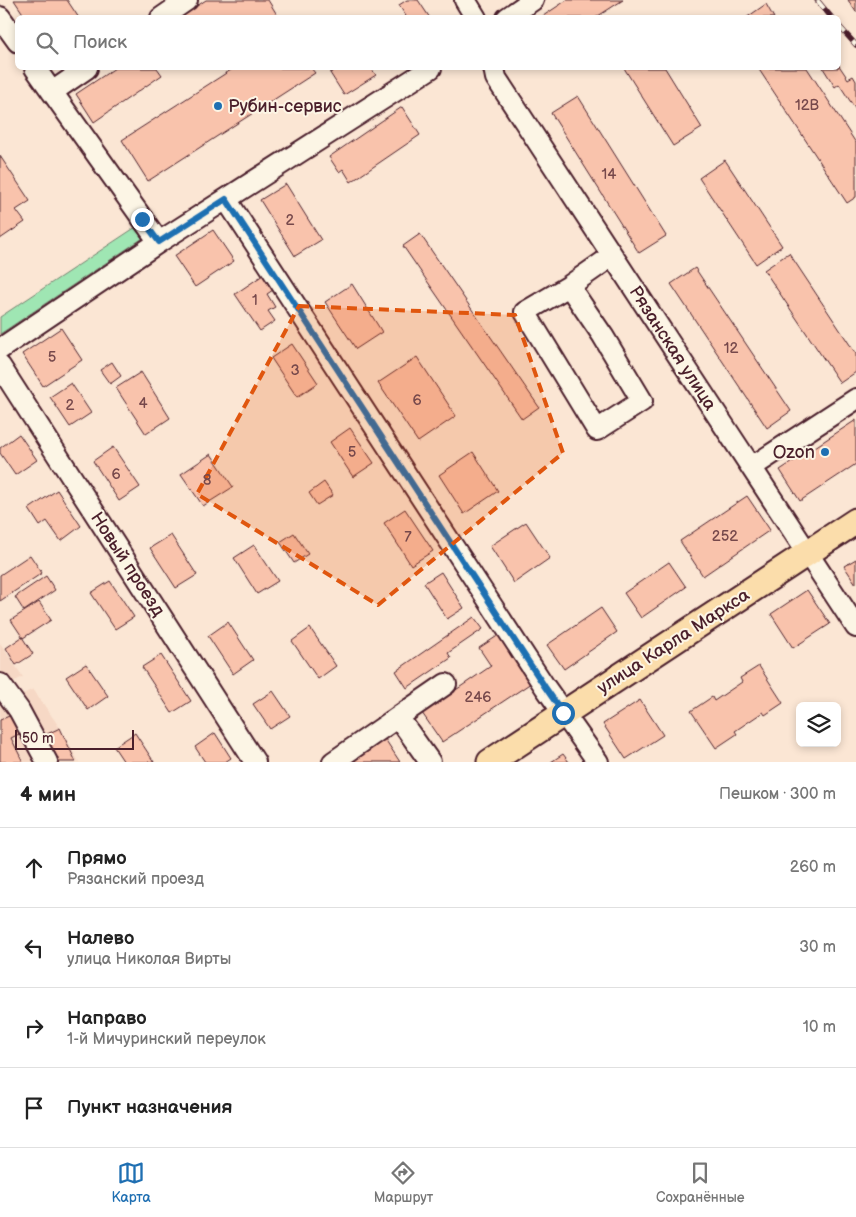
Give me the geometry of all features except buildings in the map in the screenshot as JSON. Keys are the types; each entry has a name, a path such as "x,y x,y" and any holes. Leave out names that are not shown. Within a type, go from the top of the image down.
{"main road":[{"name":"улица Карла Маркса","path":"490,762 856,521"}],"street":[{"path":"165,15 187,0"},
{"path":"465,0 474,15"},
{"path":"512,15 534,0"},
{"path":"0,17 15,38"},
{"path":"36,70 159,242"},
{"path":"52,92 84,70"},
{"path":"0,349 159,242 428,70"},
{"name":"Рязанская улица","path":"494,70 496,78 856,627"},
{"path":"226,199 545,687 598,762"},
{"path":"569,286 603,336 642,401 597,430 525,312 569,286 612,256"},
{"name":"Новый проезд","path":"0,366 255,762"},
{"path":"752,468 856,399"},
{"path":"333,762 446,684"},
{"path":"2,691 20,710 47,762"},
{"path":"398,717 430,762"}],"highlighted area":[{"path":"299,306 515,315 563,453 378,605 197,494"}],"shaded area":[{"path":"0,643 23,677 0,688"},
{"path":"33,689 60,728 79,762 0,762 0,706"}],"green space":[{"path":"136,227 143,238 0,334 0,317"}],"railway":[{"path":"817,0 830,15"},
{"path":"841,28 856,45"}],"place":[{"name":"Рубин-сервис","path":"218,106"},
{"name":"Ozon","path":"825,452"}],"route":[{"path":"142,219 159,242 226,199 563,713"}]}
